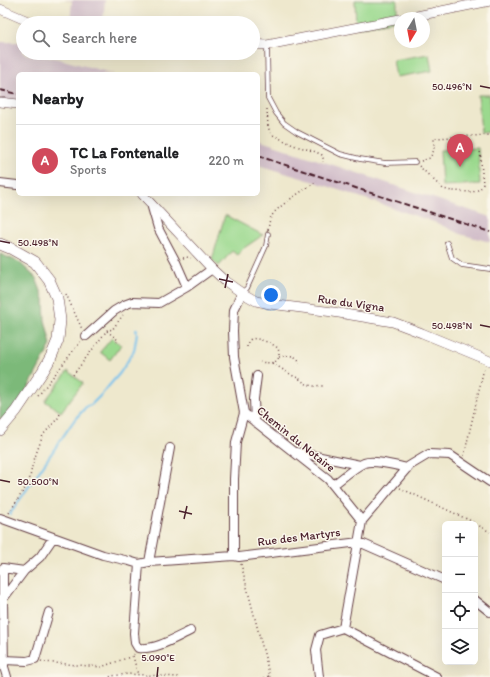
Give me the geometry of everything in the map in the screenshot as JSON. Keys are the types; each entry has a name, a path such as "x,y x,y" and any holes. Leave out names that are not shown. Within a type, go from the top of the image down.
{"main road":[{"path":"0,244 35,262 50,280 57,298 60,320 58,340 50,357 35,384 16,411 0,430"}],"street":[{"path":"430,13 490,1"},
{"path":"0,10 16,16"},
{"path":"260,44 267,45 394,20"},
{"path":"0,102 16,104"},
{"path":"0,183 16,185"},
{"name":"Rue du Vigna","path":"144,196 212,269 225,281 256,301 393,322 488,360"},
{"path":"151,204 158,228 187,286"},
{"path":"86,336 114,311 124,305 132,302 159,303 212,269"},
{"path":"237,556 234,479 236,442 244,413 234,357 233,331 234,310 242,293"},
{"path":"255,422 254,399 257,376"},
{"path":"0,421 16,411"},
{"name":"Chemin du Notaire","path":"244,413 328,479 362,521"},
{"path":"149,562 170,448"},
{"path":"294,451 360,466"},
{"path":"343,628 362,521 409,466 429,454 450,455 490,482"},
{"path":"333,485 352,470 365,463 380,462 408,468"},
{"name":"Rue des Martyrs","path":"2,519 102,555 140,564 149,562 237,556 359,542 442,579"},
{"path":"3,599 24,571 40,557 53,538"},
{"path":"140,564 134,633 135,643 138,648 144,649 153,647 190,631"},
{"path":"7,677 4,667 3,568 24,571"},
{"path":"478,602 490,612"},
{"path":"4,660 35,659 49,612"},
{"path":"319,677 316,650 320,635 343,628 437,677"}],"lane":[{"path":"267,45 268,98 276,113 284,123 297,132 340,154 360,159 385,162 415,162"},
{"path":"242,293 247,288 266,246 268,234"},
{"path":"447,243 452,258 462,265 490,269"}],"path":[{"path":"268,98 268,127 271,134 293,145 316,152 322,156 323,162"},
{"path":"415,162 430,158 434,150 434,138 490,135"},
{"path":"415,162 443,189 473,192 480,189 483,184 480,150"},
{"path":"268,234 269,223 275,212 317,181"},
{"path":"176,262 186,257 203,259"},
{"path":"36,398 86,336 66,294"},
{"path":"73,375 108,329 112,330 132,302"},
{"path":"107,331 118,340 117,342"},
{"path":"247,347 250,340 253,339 269,342 279,350 280,355 278,360 269,364 260,362"},
{"path":"279,357 288,355 298,358 300,363"},
{"path":"462,464 488,360"},
{"path":"272,363 299,378 302,382 313,386 319,385 323,388"},
{"path":"2,519 29,482 32,467 43,435 58,418 61,412"},
{"path":"393,485 469,520 490,532"},
{"path":"237,556 270,677 264,677"},
{"path":"35,659 43,662 101,667 133,656 138,648"},
{"path":"133,656 138,675"},
{"path":"110,677 128,674 178,677"}],"shaded area":[{"path":"63,0 105,0 104,16 71,16 72,1"},
{"path":"0,42 16,42 16,60 62,60 108,72 16,72 16,107 0,103"},
{"path":"260,141 490,217 490,242 460,234 437,223 318,183 260,166"}],"green space":[{"path":"355,0 397,0 397,12 394,12 394,21 356,28"},
{"path":"429,54 432,71 396,77 393,60"},
{"path":"478,95 490,95 490,132 481,133"},
{"path":"478,148 480,184 442,186 440,150"},
{"path":"225,215 263,235 244,248 237,255 232,251 219,266 212,260"},
{"path":"0,254 19,262 36,278 44,299 45,320 51,345 16,411 0,421"},
{"path":"112,338 121,345 110,360 100,352"},
{"path":"68,371 83,383 61,412 45,401"}],"waterway":[{"path":"10,514 75,419 87,406 91,405 101,395 120,373 134,351 137,329"}],"railway":[{"path":"0,90 16,94"},
{"path":"260,157 490,232"}],"place":[{"name":"TC La Fontenalle","path":"460,167"}]}
